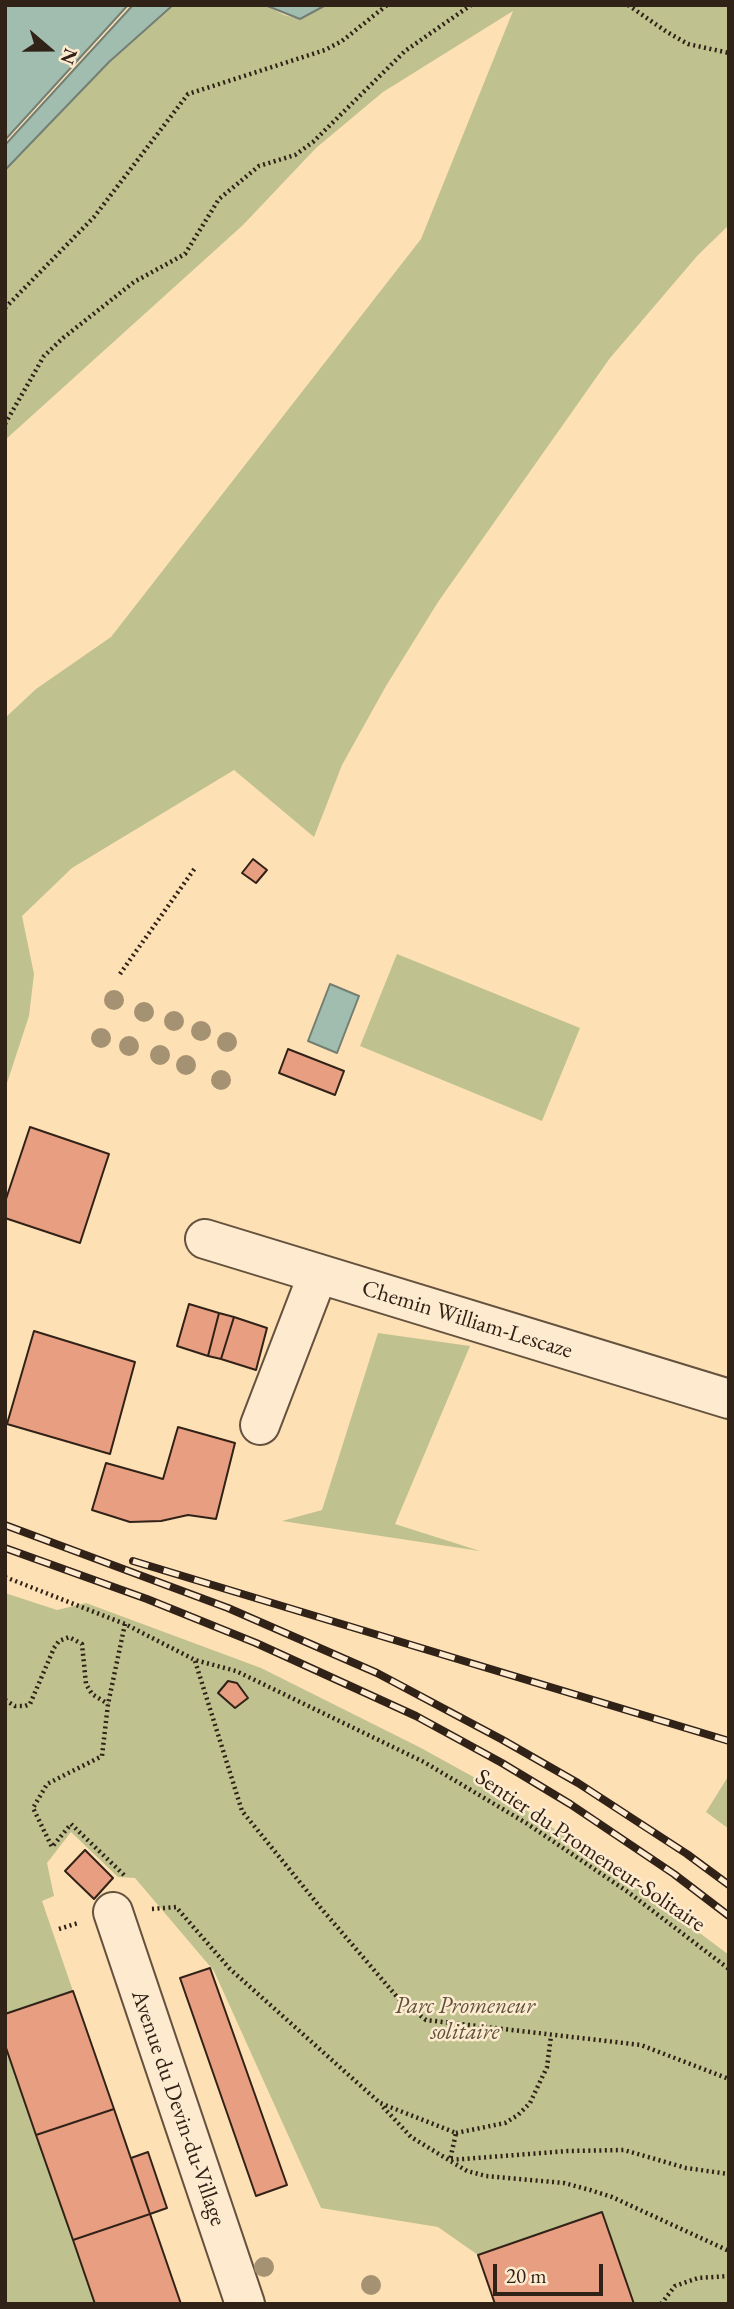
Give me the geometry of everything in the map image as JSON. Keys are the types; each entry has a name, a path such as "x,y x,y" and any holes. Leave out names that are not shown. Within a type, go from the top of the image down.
{"street":[{"name":"Chemin William-Lescaze","path":"205,1240 729,1399"},
{"path":"260,1425 318,1274"},
{"name":"Avenue du Devin-du-Village","path":"113,1912 245,2304"}],"path":[{"path":"5,308 94,217 188,94 325,50 342,41 387,5"},
{"path":"5,424 44,356 63,338 134,282 185,254 219,199 259,166 295,155 313,142 405,51 471,5"},
{"path":"628,5 688,44 729,53"},
{"path":"120,974 195,868"},
{"name":"Sentier du Promeneur-Solitaire","path":"5,1577 125,1623 195,1660 236,1671 424,1762 526,1823 628,1892 729,1969"},
{"path":"113,1912 125,1876 71,1824 52,1847 33,1808 47,1784 102,1756 108,1704 125,1623"},
{"path":"5,1700 15,1706 30,1704 54,1648 59,1640 69,1637 82,1644 86,1684 92,1694 108,1704"},
{"path":"195,1660 242,1811 398,1998 426,2020 641,2045 729,2079"},
{"path":"176,1907 230,1969 380,2103 411,2137 467,2171 486,2176 564,2183 590,2190 641,2210 729,2251"},
{"path":"380,2103 456,2133 505,2123 530,2103 547,2067 551,2036"},
{"path":"450,2160 456,2133"},
{"path":"450,2160 568,2151 624,2150 686,2168 729,2174"},
{"path":"660,2304 675,2286 698,2278 729,2276"}],"green space":[{"path":"173,5 265,5 284,15 300,19 326,5 729,5 729,225 698,255 610,358 438,602 386,686 342,765 314,837 234,770 72,868 22,916 34,974 29,1016 5,1089 5,718 36,689 111,637 421,239 513,11 383,92 316,148 243,225 5,440 5,170 109,62"},
{"path":"397,954 580,1028 542,1121 360,1046"},
{"path":"378,1333 470,1346 395,1524 480,1551 282,1521 322,1510"},
{"name":"Parc Promeneur solitaire","path":"5,1593 57,1610 86,1603 261,1668 421,1748 488,1785 613,1868 729,1955 729,2304 634,2304 602,2212 478,2255 438,2227 321,2208 214,1971 135,1878 118,1877 71,1832 47,1863 54,1896 42,1901 73,1991 5,2014"},
{"path":"729,1775 729,1829 706,1812"},
{"path":"5,2045 36,2135 95,2304 5,2304"}],"shaded area":[{"path":"5,5 128,5 5,140"},
{"path":"133,5 173,5 109,62 5,170 5,145"},
{"path":"265,5 326,5 300,19"},
{"path":"330,984 359,996 337,1053 308,1041"}],"building":[{"path":"253,859 267,870 256,883 242,873"},
{"path":"288,1049 344,1071 335,1095 279,1073"},
{"path":"30,1127 109,1154 80,1243 5,1218 5,1202"},
{"path":"189,1304 219,1313 208,1356 177,1346"},
{"path":"219,1313 234,1317 221,1359 208,1356"},
{"path":"234,1317 267,1328 256,1370 221,1359"},
{"path":"34,1331 135,1362 110,1454 7,1424"},
{"path":"178,1427 235,1443 216,1519 188,1515 161,1521 130,1522 92,1510 106,1463 163,1479"},
{"path":"228,1681 237,1683 248,1698 235,1708 218,1693"},
{"path":"85,1850 113,1878 94,1899 65,1871"},
{"path":"210,1968 287,2185 256,2196 180,1978"},
{"path":"73,1991 114,2109 36,2135 5,2045 5,2014"},
{"path":"114,2109 150,2214 73,2240 36,2135"},
{"path":"148,2152 167,2208 150,2214 131,2158"},
{"path":"602,2212 634,2304 495,2304 478,2255"},
{"path":"150,2214 181,2304 95,2304 73,2240"}],"railway":[{"path":"5,1525 228,1608 377,1673 578,1783 687,1854 729,1885"},
{"path":"5,1548 147,1599 256,1643 416,1716 570,1804 674,1874 729,1916"},
{"path":"133,1561 729,1741"}]}
